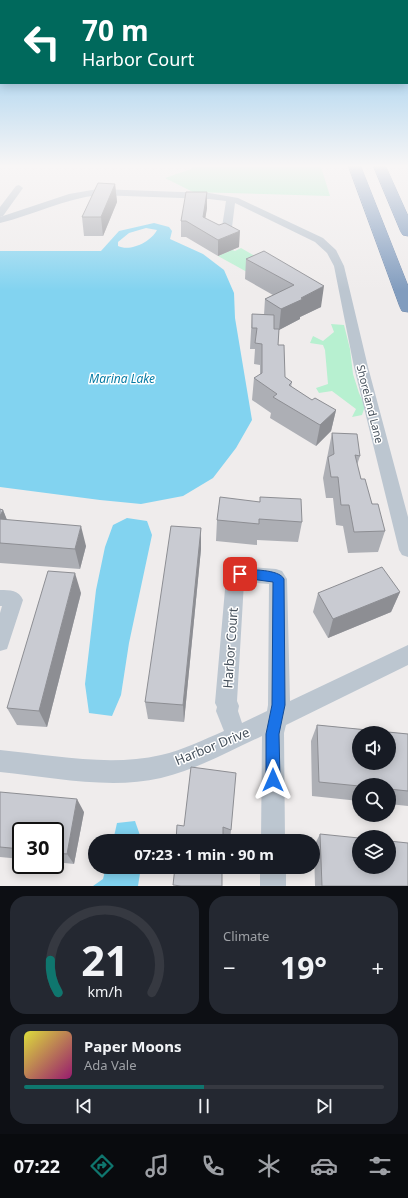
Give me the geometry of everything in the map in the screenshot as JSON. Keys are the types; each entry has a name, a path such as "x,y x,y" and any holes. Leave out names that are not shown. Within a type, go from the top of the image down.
{"highway":[{"path":"371,208 408,307"},
{"path":"398,208 408,232"}],"street":[{"path":"0,220 38,208"},
{"path":"227,227 230,208"},
{"name":"Shoreland Lane","path":"255,208 311,235 324,244 336,257 361,367 408,550"},
{"name":"Harbor Court","path":"237,737 227,712 228,706 226,702 235,578 240,574 276,577 278,579 279,705 273,734 273,834"},
{"path":"0,598 14,600 0,642"},
{"name":"Harbor Drive","path":"0,761 112,771 138,770 163,766 187,758 237,737 408,655"},
{"path":"273,874 273,886"}],"green space":[{"path":"241,248 267,263 247,272 218,256"},
{"path":"331,324 344,325 350,349 353,374 365,406 362,415 352,417 356,409 332,391 319,393 316,388 328,384 325,350 323,345 310,343 313,336 323,341 334,332"}],"water":[{"name":"Marina Lake","path":"154,223 169,227 172,231 170,239 203,254 224,270 234,293 235,318 252,420 236,448 213,478 183,496 141,504 0,487 0,251 101,251 119,231","holes":["146,228 157,230 150,238 140,245 128,248 118,246 118,242 129,233"]},
{"path":"127,518 147,521 152,535 129,643 121,695 112,716 89,713 85,684 96,590 105,547 113,525"},
{"path":"135,821 140,834 115,834 117,823"},
{"path":"104,874 140,874 138,886 93,886 103,879"}],"building":[{"path":"86,208 105,208 101,217 82,217"},
{"path":"183,208 204,208 203,217 219,225 225,223 240,231 218,240 186,221 181,221"},
{"path":"264,251 324,286 301,298 303,299 281,309 265,299 294,285 246,259"},
{"path":"252,314 274,315 274,329 279,329 278,345 284,345 285,377 292,382 289,385 312,400 315,398 336,410 320,425 273,397 277,394 254,378 262,373 262,344 255,343 257,328 252,328"},
{"path":"332,433 357,434 360,456 355,455 361,479 365,479 372,504 378,504 385,531 354,532 349,505 341,505 338,477 331,477 328,457 334,454"},
{"path":"220,497 260,502 260,497 301,499 302,522 259,519 259,524 217,520"},
{"path":"0,509 3,510 0,516"},
{"path":"0,519 81,526 75,549 0,543"},
{"path":"171,526 201,528 183,705 145,702"},
{"path":"382,567 400,592 333,619 318,593"},
{"path":"48,571 75,573 39,711 7,708"},
{"path":"317,725 352,728 352,770 396,770 396,733 408,734 408,791 396,790 396,778 352,778 352,785 319,782"},
{"path":"191,767 236,773 231,830 223,827 223,834 176,834 177,825 184,826"},
{"path":"0,792 77,799 67,854 64,854 64,822 12,822 12,848 0,847"},
{"path":"320,834 352,837 352,874 396,874 396,842 408,843 408,886 322,886"},
{"path":"174,874 222,874 222,886 173,885"}],"route":[{"path":"240,574 276,577 278,579 279,705 273,734 273,780"}]}
